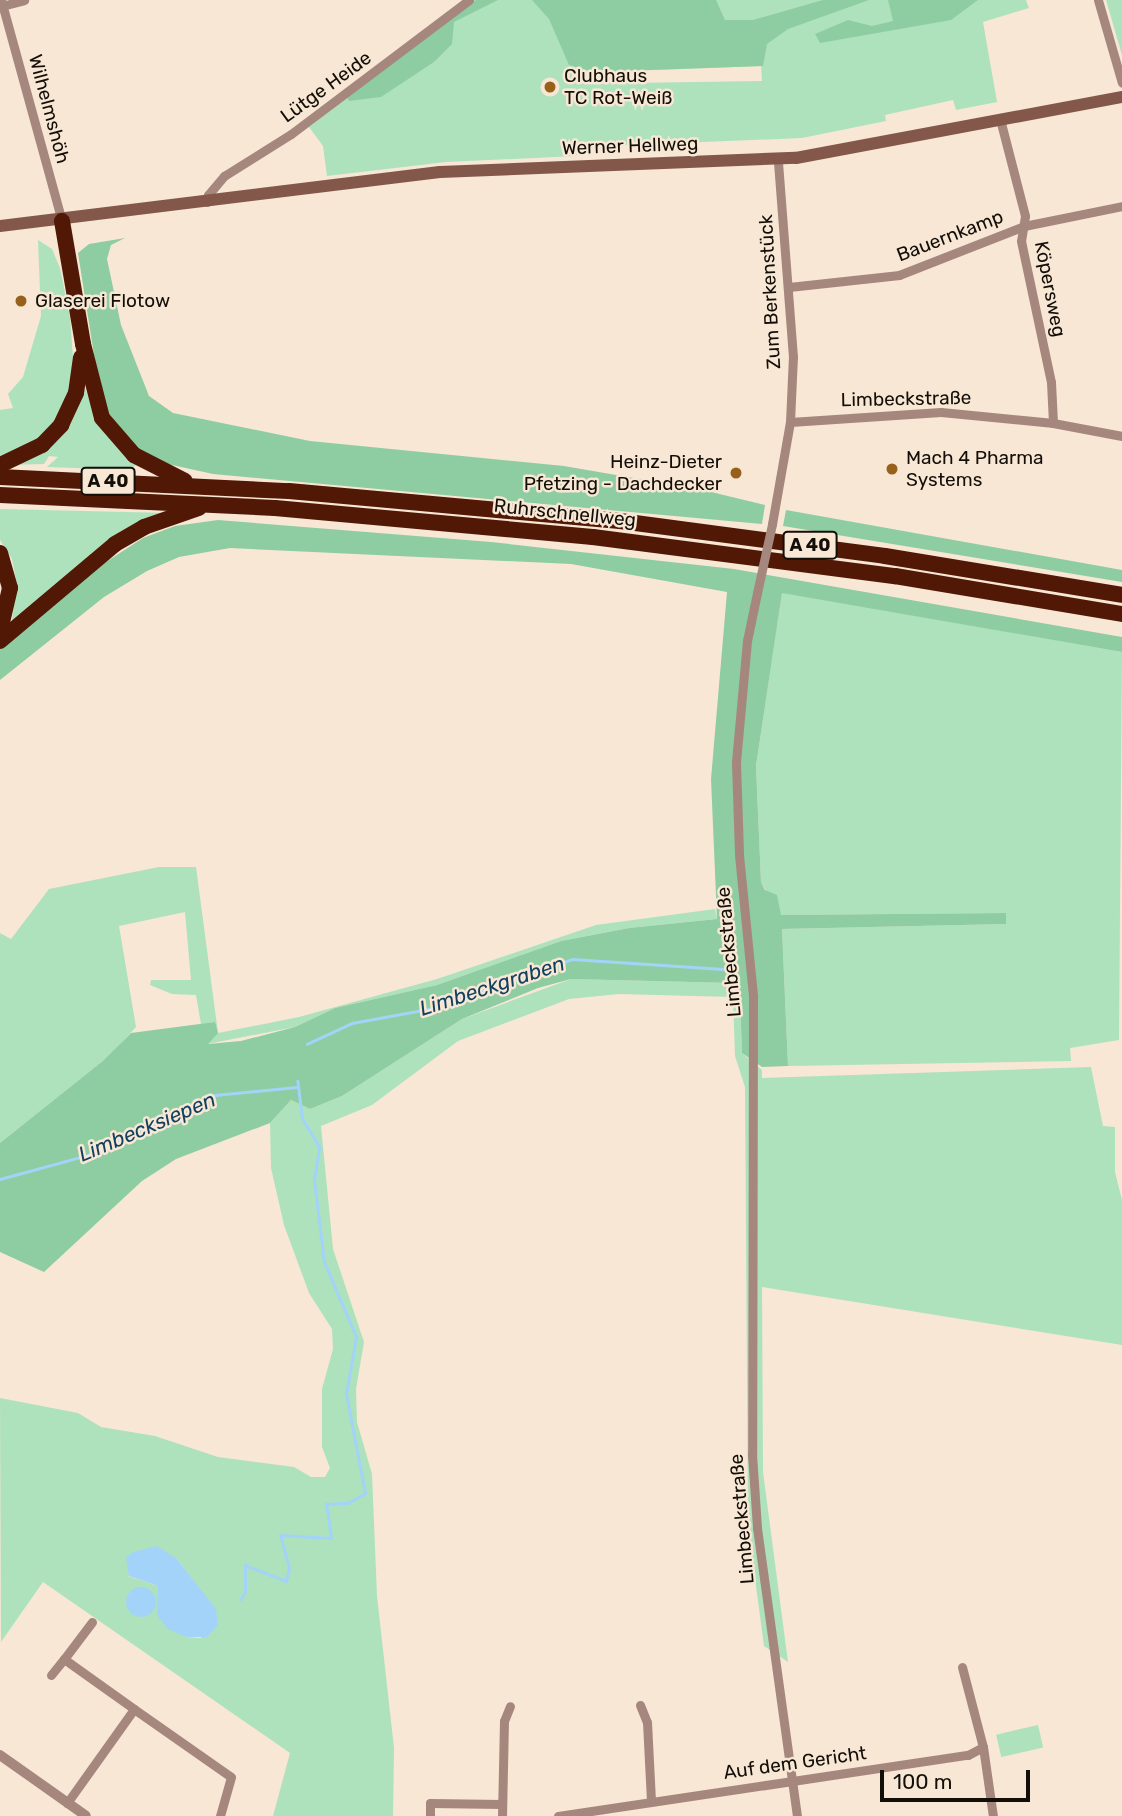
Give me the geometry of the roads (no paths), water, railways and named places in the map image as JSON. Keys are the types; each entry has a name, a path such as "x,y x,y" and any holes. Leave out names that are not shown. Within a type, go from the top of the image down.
{"highway":[{"path":"62,221 97,408 122,445 163,472 215,486"},
{"path":"0,465 42,445 61,425 76,393 83,344"},
{"name":"Ruhrschnellweg","path":"0,477 215,486 437,503 702,530 1122,595"},
{"name":"Ruhrschnellweg","path":"0,495 236,506 668,545 895,576 1122,614"},
{"path":"0,641 129,536 180,513 236,506"},
{"path":"0,553 10,588 0,631"}],"main road":[{"name":"Werner Hellweg","path":"0,226 137,213 440,172 778,160 1001,123 1122,97"}],"street":[{"name":"Wilhelmshöh","path":"24,0 2,3 62,221"},
{"name":"Lütge Heide","path":"207,202 208,195 224,176 291,134 470,0"},
{"path":"1098,0 1122,83"},
{"name":"Köpersweg","path":"1001,123 1024,226 1021,241 1051,382 1053,423"},
{"name":"Zum Berkenstück","path":"778,160 789,287 790,422"},
{"name":"Bauernkamp","path":"789,287 899,275 1024,226 1122,206"},
{"name":"Limbeckstraße","path":"797,1816 757,1528 752,1454 752,996 738,855 736,763 747,641 790,422 941,412 1053,423 1122,436"},
{"path":"51,1675 92,1622"},
{"path":"64,1659 231,1777 220,1816"},
{"path":"962,1667 983,1747 993,1816"},
{"path":"640,1705 647,1722 651,1800"},
{"path":"502,1816 504,1721 510,1706"},
{"path":"67,1802 134,1709"},
{"name":"Auf dem Gericht","path":"558,1816 651,1800 968,1755 983,1747"},
{"path":"0,1755 86,1816"},
{"path":"430,1816 430,1803 502,1804"}],"water":[{"path":"157,1546 177,1559 216,1609 218,1625 207,1637 187,1637 168,1629 157,1615 158,1586 129,1576 126,1558 133,1552"},
{"path":"141,1587 147,1588 155,1596 155,1608 147,1616 141,1617 135,1616 127,1608 126,1602 127,1596 135,1588"}],"waterway":[{"name":"Limbeckgraben","path":"307,1044 352,1023 434,1008 572,959 723,969"},
{"name":"Limbeckgraben","path":"240,1600 245,1592 245,1565 286,1581 289,1568 280,1535 331,1538 326,1504 348,1503 365,1493 346,1394 356,1337 324,1262 314,1180 319,1147 302,1119 297,1081"},
{"name":"Limbecksiepen","path":"0,1179 88,1155 215,1095 296,1087"}],"place":[{"name":"Clubhaus TC Rot-Weiß","path":"550,87"},
{"name":"Glaserei Flotow","path":"21,301"},
{"name":"Mach 4 Pharma Systems","path":"892,469"},
{"name":"Heinz-Dieter Pfetzing - Dachdecker","path":"736,473"}]}
